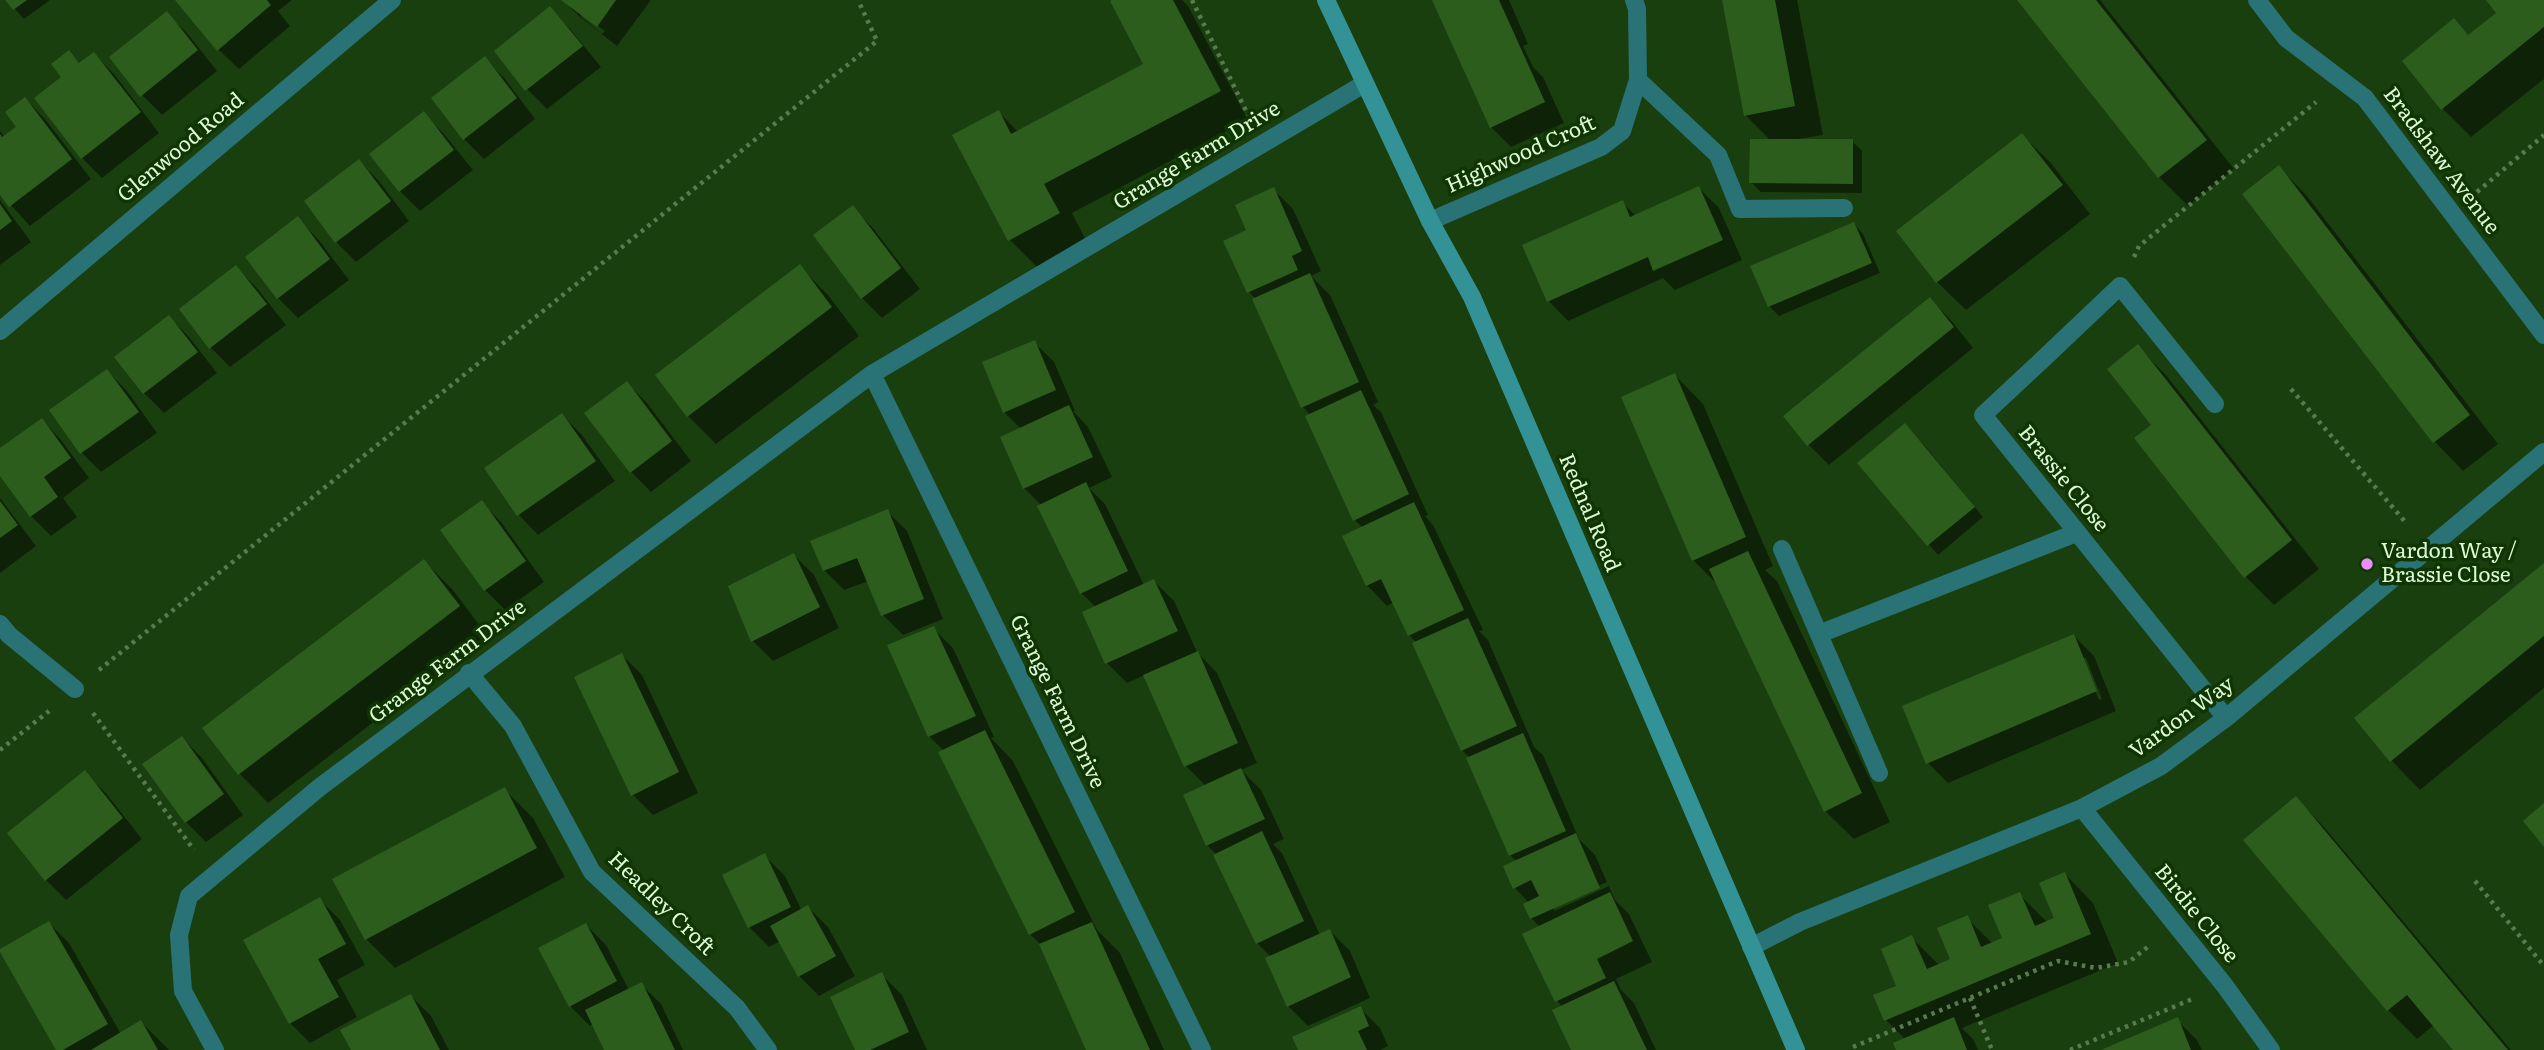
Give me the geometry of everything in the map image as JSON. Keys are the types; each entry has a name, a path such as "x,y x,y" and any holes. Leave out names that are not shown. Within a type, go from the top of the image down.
{"street":[{"name":"Glenwood Road","path":"0,331 392,0"},
{"name":"Rednal Road","path":"1325,0 1430,221 1472,297 1797,1050"},
{"name":"Highwood Croft","path":"1430,221 1601,147 1622,131 1638,80 1637,9 1634,0"},
{"name":"Bradshaw Avenue","path":"2257,0 2286,38 2365,98 2544,335"},
{"path":"1638,80 1718,155 1740,209 1844,208"},
{"name":"Grange Farm Drive","path":"215,1050 183,991 179,935 189,896 320,787 469,673 872,374 1364,84"},
{"path":"2120,286 2215,404"},
{"name":"Brassie Close","path":"2120,286 1983,415 2226,718"},
{"name":"Grange Farm Drive","path":"872,374 1202,1050"},
{"name":"Vardon Way","path":"1751,947 1800,922 2082,808 2161,766 2226,718 2544,452"},
{"path":"1819,634 2076,533"},
{"path":"1782,549 1879,773"},
{"path":"0,624 9,635 75,689"},
{"name":"Headley Croft","path":"469,673 513,726 592,872 737,1008 768,1050"},
{"name":"Birdie Close","path":"2082,808 2225,986 2271,1050"}],"path":[{"path":"0,750 877,41 858,0"},
{"path":"1192,0 1262,145"},
{"path":"2120,286 2139,246 2343,80"},
{"path":"2452,213 2544,135"},
{"path":"2291,389 2428,549"},
{"path":"75,689 214,876"},
{"path":"2475,881 2544,965"},
{"path":"1853,1047 2058,961 2095,968 2129,962 2176,924"},
{"path":"2070,1050 2225,986"},
{"path":"1970,999 1992,1050"}],"building":[{"path":"5,0 27,0 13,10"},
{"path":"175,0 267,0 271,5 217,51"},
{"path":"561,0 616,0 597,27"},
{"path":"1173,0 1221,91 1044,184 1060,213 1008,241 952,135 999,110 1011,134 1143,64 1110,1"},
{"path":"1432,0 1499,0 1545,102 1490,128"},
{"path":"1722,0 1775,0 1795,106 1744,116"},
{"path":"2017,0 2096,0 2207,140 2158,178"},
{"path":"2486,0 2544,0 2544,27 2441,110 2402,61 2454,18 2468,35 2496,13"},
{"path":"550,6 583,46 525,91 494,51"},
{"path":"167,11 198,50 140,97 109,57"},
{"path":"69,50 79,63 94,52 141,112 81,159 34,98 61,77 51,64"},
{"path":"485,56 517,98 463,140 431,98"},
{"path":"25,97 72,159 9,207 0,195 0,134 2,137 16,127 5,112"},
{"path":"424,111 454,150 399,192 369,154"},
{"path":"2022,133 2063,185 1936,283 1896,231"},
{"path":"1750,139 1853,139 1853,184 1749,183"},
{"path":"359,159 391,201 335,243 304,201"},
{"path":"2279,165 2470,415 2433,443 2242,194"},
{"path":"1699,186 1723,240 1653,271 1648,257 1547,302 1522,245 1623,200 1630,217"},
{"path":"1274,187 1302,251 1292,256 1298,270 1247,293 1223,241 1246,230 1235,205"},
{"path":"0,204 12,221 0,230"},
{"path":"853,205 901,268 861,299 813,235"},
{"path":"298,216 330,259 277,299 245,257"},
{"path":"1854,222 1872,263 1768,307 1750,266"},
{"path":"800,264 832,307 687,417 655,375"},
{"path":"236,265 267,304 209,349 179,309"},
{"path":"1310,273 1359,382 1301,408 1252,299"},
{"path":"1930,297 1954,327 1807,446 1783,416"},
{"path":"169,315 198,352 143,394 114,357"},
{"path":"1035,340 1056,390 1003,413 982,362"},
{"path":"2138,344 2292,540 2244,578 2134,438 2151,425 2107,369"},
{"path":"107,369 139,412 80,454 49,410"},
{"path":"1675,373 1746,537 1692,561 1621,397"},
{"path":"627,381 672,441 630,473 584,413"},
{"path":"1361,390 1409,494 1353,521 1305,416"},
{"path":"1069,405 1093,457 1023,489 1000,437"},
{"path":"562,413 596,461 517,516 484,468"},
{"path":"42,418 71,458 44,477 58,497 30,517 0,476 0,448"},
{"path":"1905,423 1975,507 1927,546 1857,463"},
{"path":"1086,482 1128,571 1080,594 1037,506"},
{"path":"482,500 526,561 484,591 440,530"},
{"path":"0,501 18,525 0,538"},
{"path":"1414,502 1464,610 1408,636 1381,579 1366,586 1342,536"},
{"path":"888,509 924,599 881,616 857,558 823,571 810,541"},
{"path":"1748,551 1862,793 1824,812 1709,569"},
{"path":"794,553 820,607 751,642 728,586"},
{"path":"424,559 460,606 238,775 202,728"},
{"path":"2544,563 2544,636 2390,762 2354,718"},
{"path":"1154,579 1178,631 1105,664 1082,612"},
{"path":"1468,618 1517,726 1461,751 1412,643"},
{"path":"934,626 976,716 928,737 887,645"},
{"path":"2074,634 2097,691 1926,764 1902,706"},
{"path":"1198,651 1238,743 1184,767 1143,675"},
{"path":"622,653 679,772 631,796 574,677"},
{"path":"985,730 1075,912 1029,935 938,752"},
{"path":"1523,733 1566,831 1509,856 1466,758"},
{"path":"182,736 224,794 185,823 142,764"},
{"path":"1241,768 1265,819 1206,846 1183,795"},
{"path":"85,770 123,818 45,881 7,833"},
{"path":"505,787 537,848 365,940 332,879"},
{"path":"2296,796 2508,1050 2453,1050 2407,995 2387,1011 2243,840"},
{"path":"2544,803 2544,847 2523,821"},
{"path":"1262,831 1304,921 1256,944 1213,855"},
{"path":"1576,833 1600,888 1530,919 1523,904 1539,896 1531,880 1513,889 1503,866"},
{"path":"765,853 791,907 748,928 722,875"},
{"path":"2065,872 2091,934 1884,1021 1873,995 1896,986 1881,949 1912,935 1927,969 1950,959 1937,928 1968,915 1981,947 2002,938 1988,905 2020,892 2035,926 2054,918 2039,883"},
{"path":"1610,892 1633,941 1597,959 1606,978 1555,1002 1522,934"},
{"path":"320,897 346,944 318,959 339,997 289,1024 243,940"},
{"path":"808,905 836,956 798,977 770,926"},
{"path":"49,921 108,1024 63,1050 56,1050 0,952 0,949"},
{"path":"1092,922 1150,1050 1086,1050 1039,944"},
{"path":"586,923 617,981 569,1007 538,948"},
{"path":"1330,929 1351,977 1287,1007 1265,958"},
{"path":"882,972 909,1032 870,1050 855,1050 830,997"},
{"path":"1614,981 1647,1050 1571,1050 1552,1010"},
{"path":"642,982 675,1050 604,1050 585,1010"},
{"path":"411,994 440,1050 351,1050 340,1030"},
{"path":"1361,1006 1369,1026 1358,1031 1367,1050 1298,1050 1292,1037"},
{"path":"1954,1017 1967,1050 1896,1050 1893,1043"},
{"path":"2178,1017 2191,1050 2101,1050"},
{"path":"141,1020 158,1050 91,1050"}],"place":[{"name":"Vardon Way / Brassie Close","path":"2367,564"}]}
